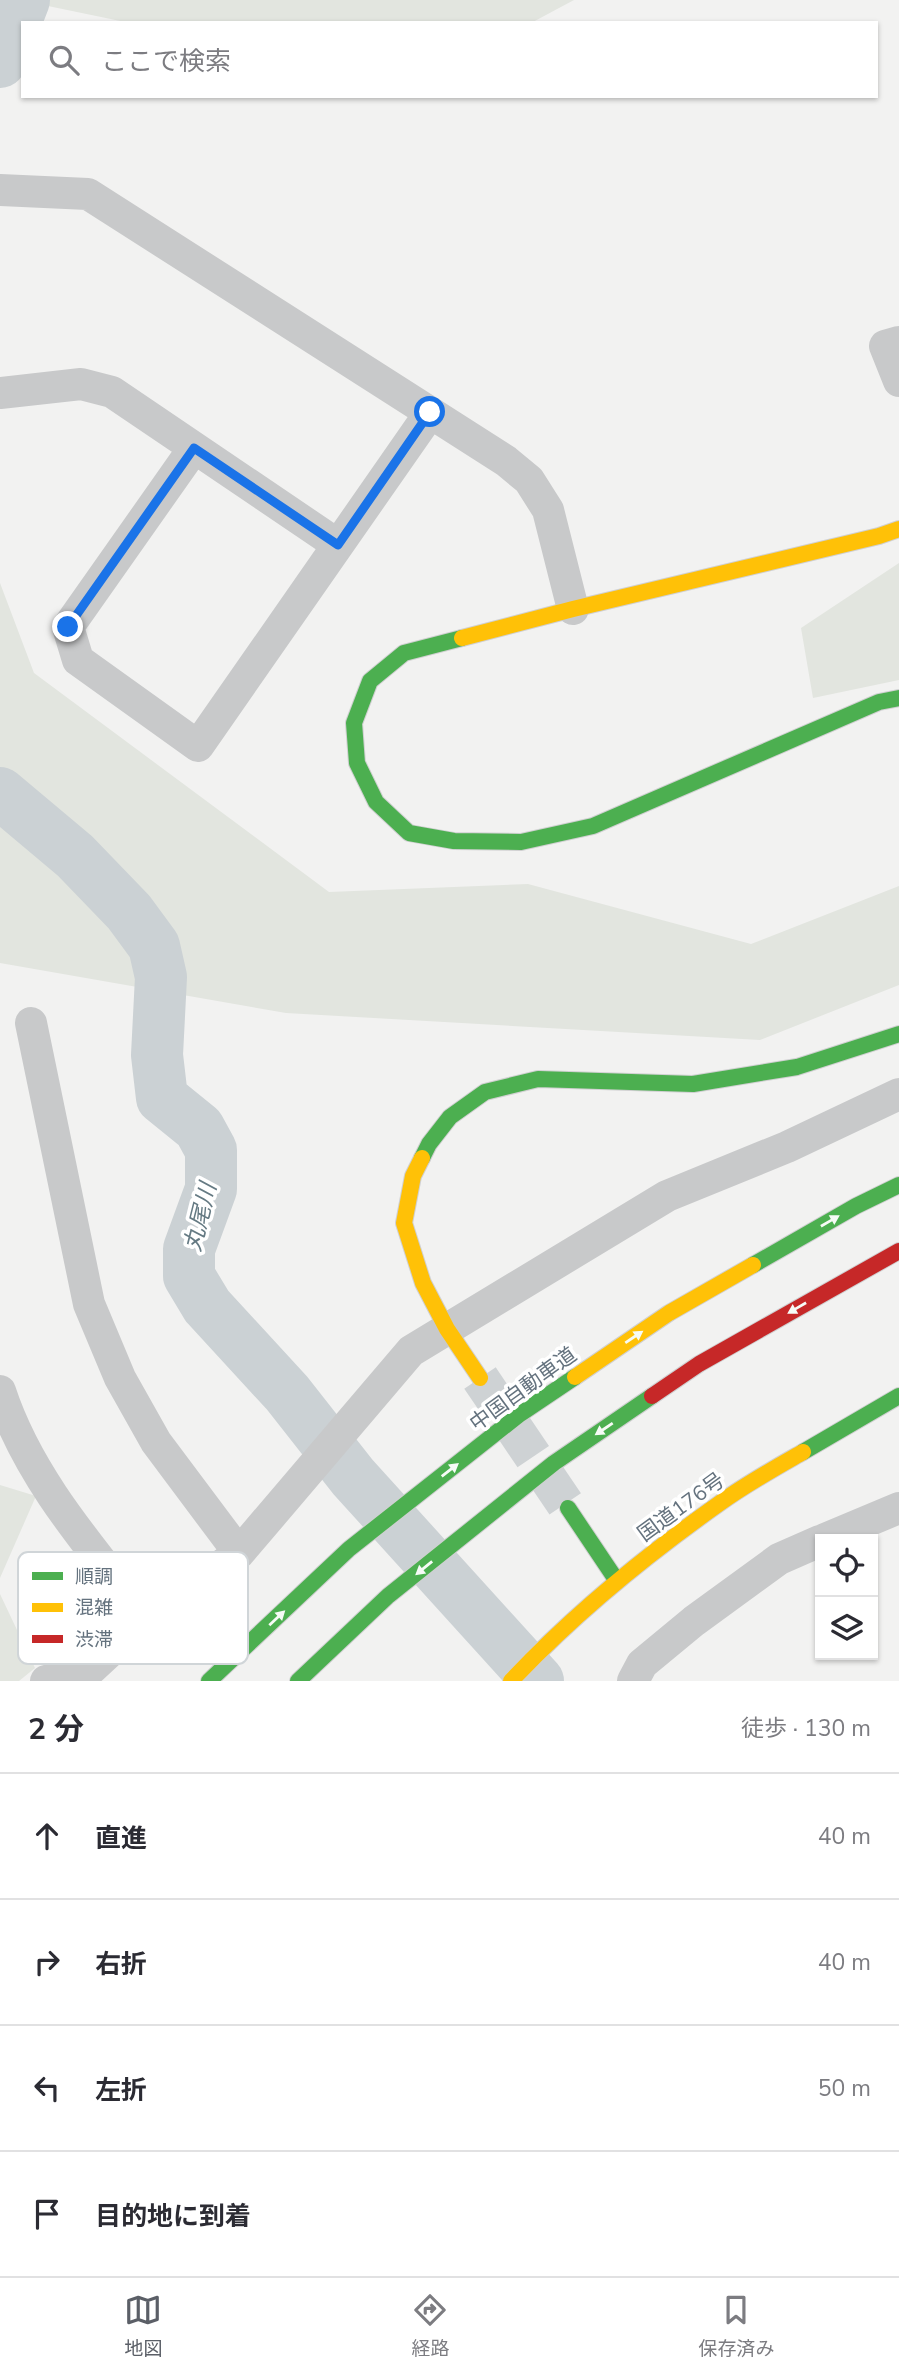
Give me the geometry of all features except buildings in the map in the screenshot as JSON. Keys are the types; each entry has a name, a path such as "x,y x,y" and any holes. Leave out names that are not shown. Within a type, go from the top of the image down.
{"main road":[{"path":"899,529 404,653 370,681 354,723 357,763 376,803 409,833 454,841 521,842 593,825 879,702 899,698"},
{"path":"480,1378 447,1329 423,1283 404,1223 413,1176 429,1144 450,1117 485,1091 538,1079 693,1084 797,1067 899,1034"},
{"name":"中国自動車道","path":"248,1644 349,1549 520,1414 669,1313 856,1206 899,1185"},
{"path":"298,1681 388,1596 554,1463 699,1364 899,1251"},
{"name":"国道176号","path":"511,1681 546,1644 617,1581 722,1501 899,1396"},
{"path":"568,1508 617,1581"},
{"name":"中国自動車道","path":"209,1681 227,1664"}],"street":[{"path":"0,190 88,194 506,461 529,480 548,510 573,609"},
{"path":"899,342 886,346 899,381"},
{"path":"0,393 81,384 112,392 338,545"},
{"path":"194,448 68,627 78,660 198,746 430,412"},
{"path":"31,1023 89,1304 120,1378 156,1442 238,1552"},
{"path":"240,1552 411,1351 667,1196 787,1147 899,1094"},
{"path":"0,1391 10,1421 57,1503 95,1552"},
{"path":"837,1534 899,1508"},
{"path":"633,1681 642,1664 705,1613 779,1559 815,1543"},
{"path":"46,1681 83,1676 96,1664"}],"shaded area":[{"path":"19,0 574,0 535,21 120,21"},
{"path":"899,563 899,680 813,698 801,628"},
{"path":"0,583 34,673 329,892 528,884 751,944 899,886 899,985 760,1040 286,1013 0,963"},
{"path":"0,1485 36,1496 0,1578"},
{"path":"0,1594 18,1632 18,1664 33,1664 35,1668 19,1681 0,1681"}],"waterway":[{"name":"丸尾川","path":"0,62 24,0"},
{"name":"丸尾川","path":"0,793 75,856 129,912 154,946 161,977 157,1055 162,1098 199,1128 211,1150 211,1189 189,1249 189,1276 207,1306 287,1393 353,1477 538,1681"}],"tunnel":[{"path":"480,1378 568,1508"}],"traffic: fast":[{"path":"462,638 404,653 370,681 354,723 357,763 376,802 409,833 454,841 521,842 593,826 879,702 899,698"},
{"path":"422,1158 429,1144 450,1117 485,1092 538,1079 693,1084 797,1067 899,1034"},
{"path":"753,1265 856,1206 899,1185"},
{"path":"248,1644 349,1549 520,1414 575,1377"},
{"path":"298,1681 388,1596 554,1463 652,1396"},
{"path":"803,1452 899,1396"},
{"path":"568,1508 617,1581"},
{"path":"209,1681 227,1664"}],"traffic: slow":[{"path":"462,638 899,529"},
{"path":"422,1158 413,1176 404,1223 423,1283 447,1329 480,1378"},
{"path":"575,1377 669,1313 753,1265"},
{"path":"511,1681 585,1609 638,1565 730,1496 803,1452"}],"traffic: jam":[{"path":"652,1396 699,1364 899,1251"}],"route":[{"path":"68,627 194,448 338,545 430,412"}]}
